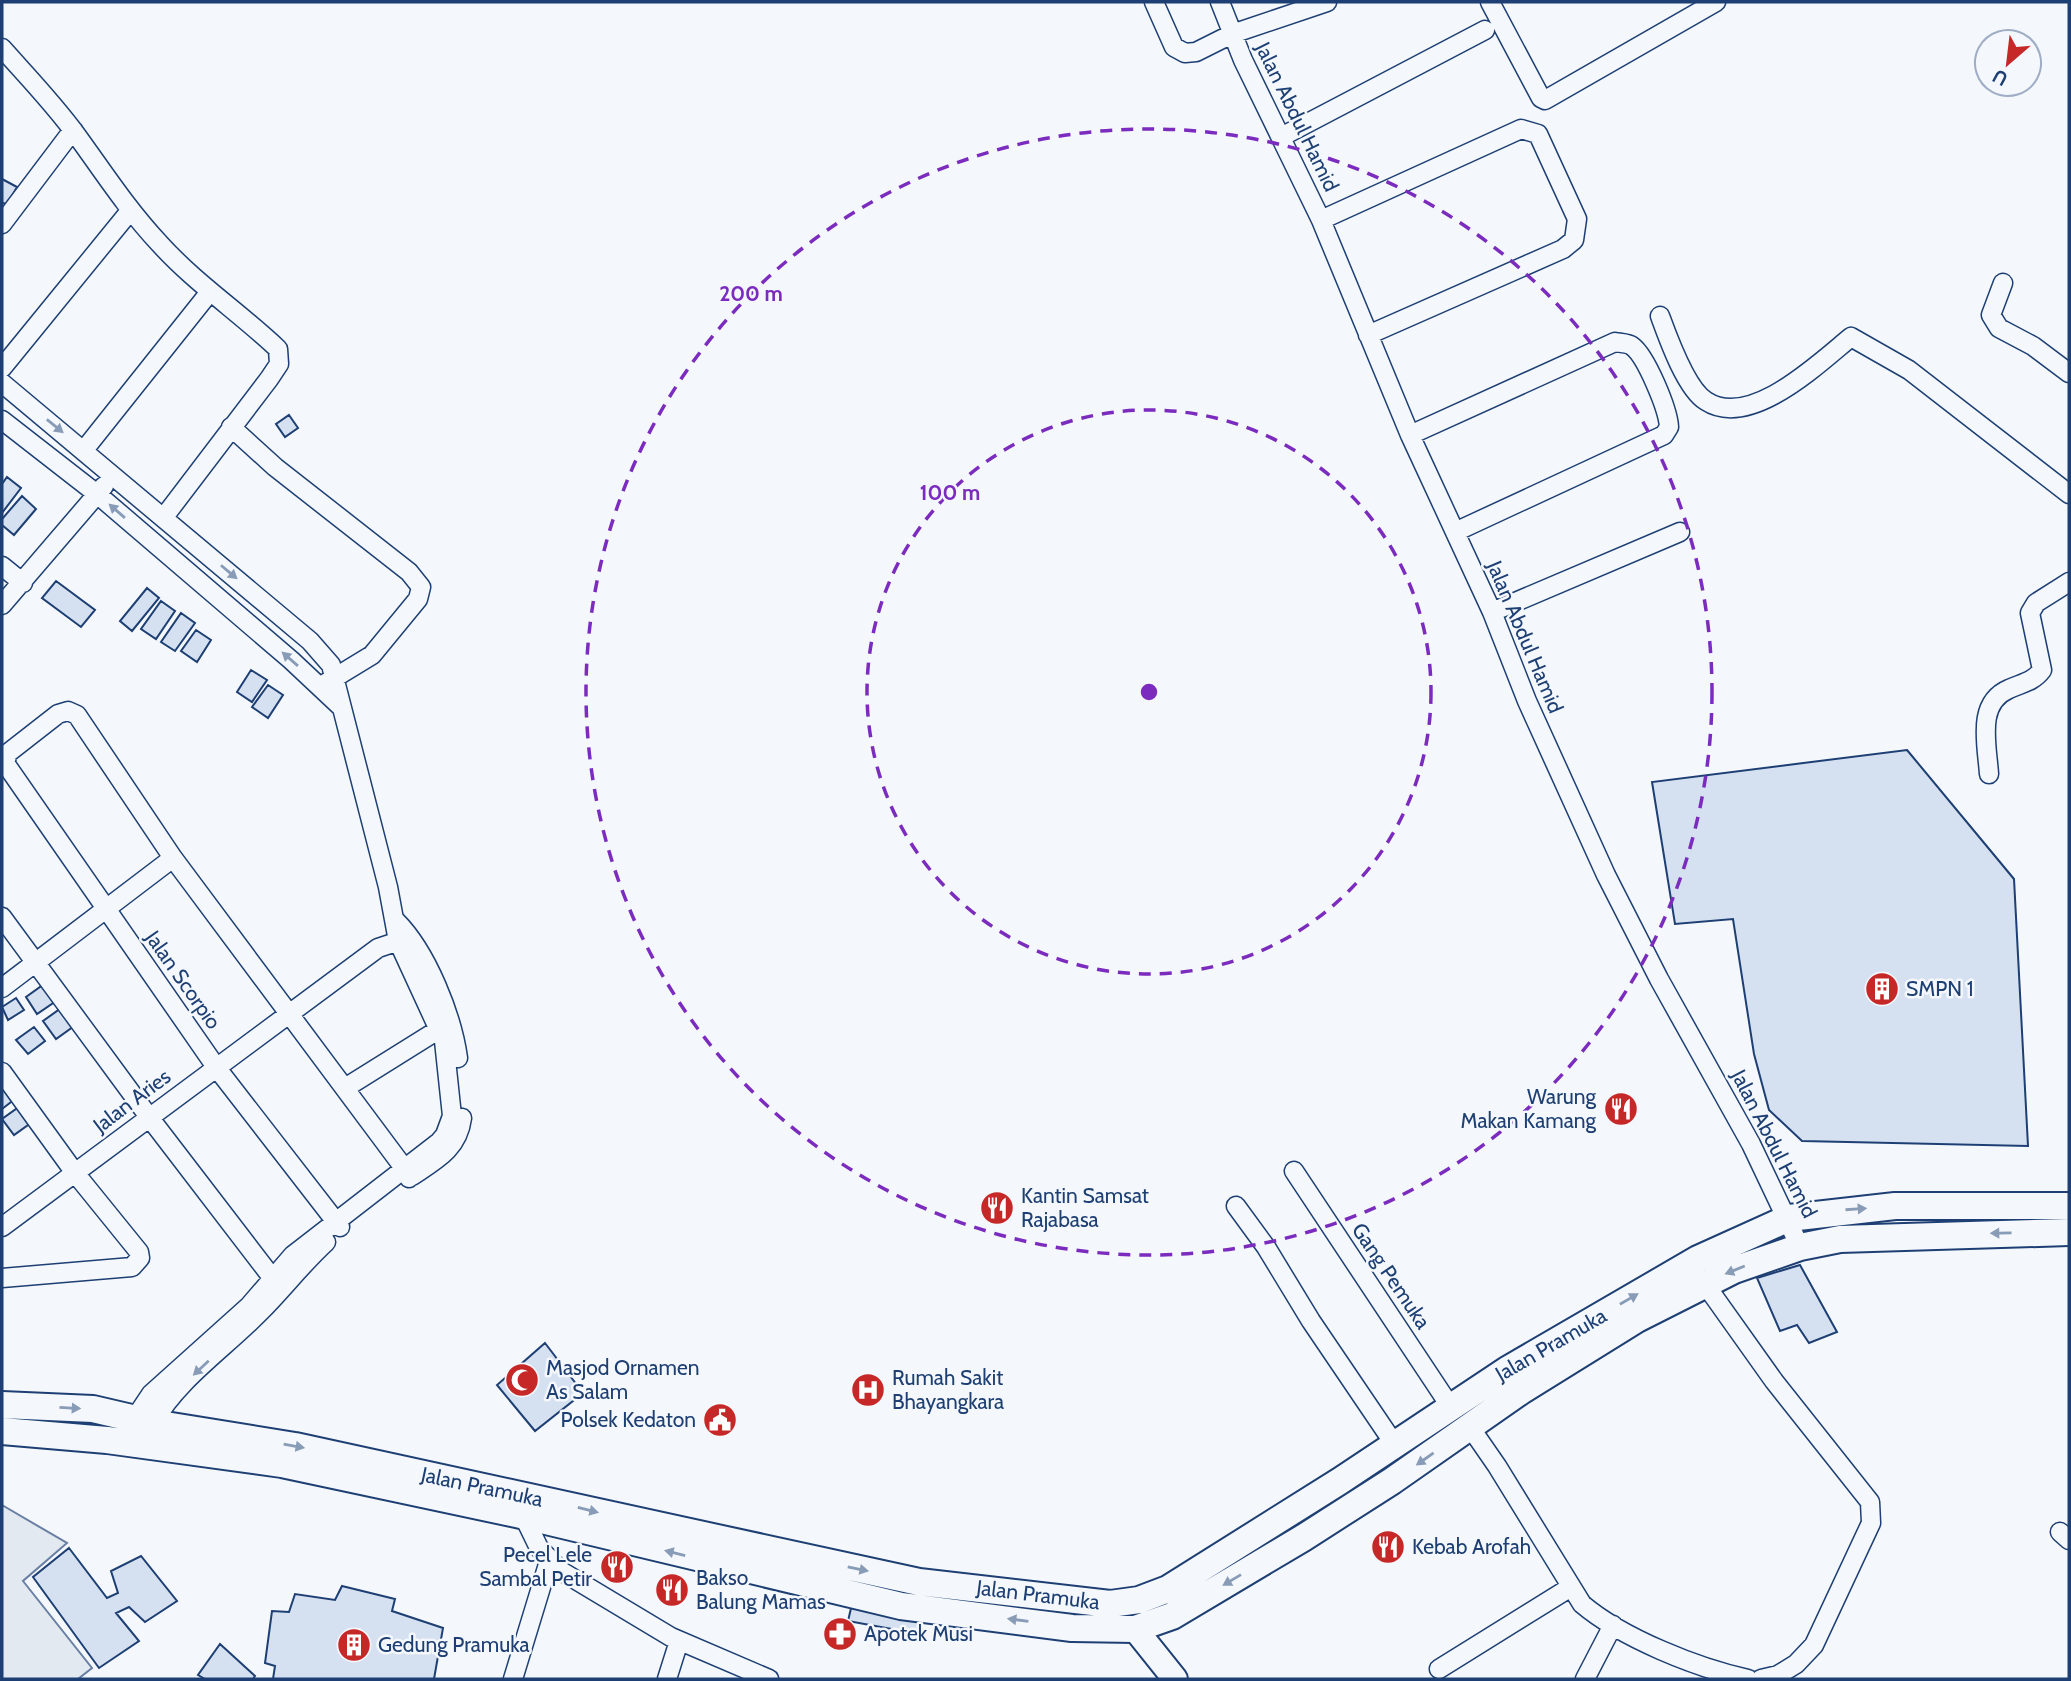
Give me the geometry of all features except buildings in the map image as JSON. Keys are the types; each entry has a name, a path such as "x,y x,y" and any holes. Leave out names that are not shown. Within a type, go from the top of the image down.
{"main road":[{"name":"Jalan Pramuka","path":"2,1405 93,1409 144,1421 295,1446 520,1505 813,1587 901,1606 1072,1628 1135,1629 1172,1616 1314,1532 1470,1427 1514,1380 1698,1259 1788,1218 1895,1206 2069,1206"},
{"name":"Jalan Pramuka","path":"2,1431 32,1431 262,1461 520,1505 919,1582 1094,1603 1139,1600 1168,1589 1395,1446 1450,1406 1514,1380 1705,1283 1800,1247 1875,1236 2069,1232"},
{"path":"813,1587 817,1561"}],"street":[{"path":"1154,2 1174,47 1185,53 1196,52 1232,34 1327,2"},
{"name":"Jalan Abdul Hamid","path":"1220,2 1232,34 1321,220 1410,435 1492,612 1527,701 1606,875 1788,1218 1800,1247"},
{"path":"1490,2 1541,98 1545,100 1716,2"},
{"path":"1281,137 1485,30"},
{"path":"2,49 73,130 130,211 209,293 249,322 278,349 279,364 164,517"},
{"path":"1321,220 1521,129 1538,134 1577,219 1574,240 1563,249 1368,335"},
{"path":"2,224 73,130"},
{"path":"2,368 130,211"},
{"path":"2003,283 1991,315 1999,328 2033,346 2069,373"},
{"path":"84,450 209,293"},
{"path":"1660,316 1694,389 1706,402 1724,407 1743,407 1769,399 1851,337 1909,370 2069,494"},
{"path":"1410,435 1615,342 1631,345 1664,402 1669,427 1664,435 1455,532"},
{"path":"2,383 316,646 331,665 327,682"},
{"path":"2,420 327,682 340,706 396,921 445,1025 461,1080 461,1127 456,1142 446,1153 407,1173 338,1224 297,1268 276,1282 151,1394 144,1421"},
{"path":"231,427 275,467 409,572 421,587 418,599 372,655 327,682"},
{"path":"2,606 113,476"},
{"path":"1492,612 1679,531"},
{"path":"2,566 23,583"},
{"path":"1989,774 1986,713 1992,700 2005,691 2036,679 2042,670 2030,613 2036,603 2069,582"},
{"name":"Jalan Scorpio","path":"173,858 77,715 68,711 58,713 4,759 216,1066 338,1224"},
{"path":"2,988 107,911 173,858 407,1173"},
{"path":"2,917 149,1117 276,1282"},
{"name":"Jalan Aries","path":"2,1227 378,948 405,939"},
{"path":"345,1088 445,1025"},
{"path":"2,1072 75,1173 139,1252 136,1266 2,1278"},
{"name":"Gang Pemuka","path":"1294,1171 1450,1406"},
{"path":"1236,1206 1266,1247 1311,1321 1395,1446"},
{"path":"1705,1283 1774,1381 1870,1502 1872,1513 1863,1543 1814,1645 1796,1664 1779,1675 1761,1679"},
{"path":"1470,1427 1582,1604 1613,1625 1710,1671 1748,1679"},
{"path":"520,1505 549,1561 603,1598 679,1641 769,1679"},
{"path":"513,1679 549,1561"},
{"path":"1439,1669 1571,1587"},
{"path":"1585,1679 1613,1625"},
{"path":"1135,1629 1175,1679"},
{"path":"667,1679 679,1641"}],"shaded area":[{"path":"2,1505 67,1543 23,1581 92,1668 78,1679 2,1679"}],"place":[{"name":"SMPN 1","path":"1882,989"},
{"name":"Warung Makan Kamang","path":"1621,1109"},
{"name":"Kantin Samsat Rajabasa","path":"997,1208"},
{"name":"Masjod Ornamen As Salam","path":"522,1380"},
{"name":"Rumah Sakit Bhayangkara","path":"868,1390"},
{"name":"Polsek Kedaton","path":"720,1420"},
{"name":"Kebab Arofah","path":"1388,1547"},
{"name":"Pecel Lele Sambal Petir","path":"617,1567"},
{"name":"Bakso Balung Mamas","path":"672,1590"},
{"name":"Apotek Musi","path":"840,1634"},
{"name":"Gedung Pramuka","path":"354,1645"}]}
